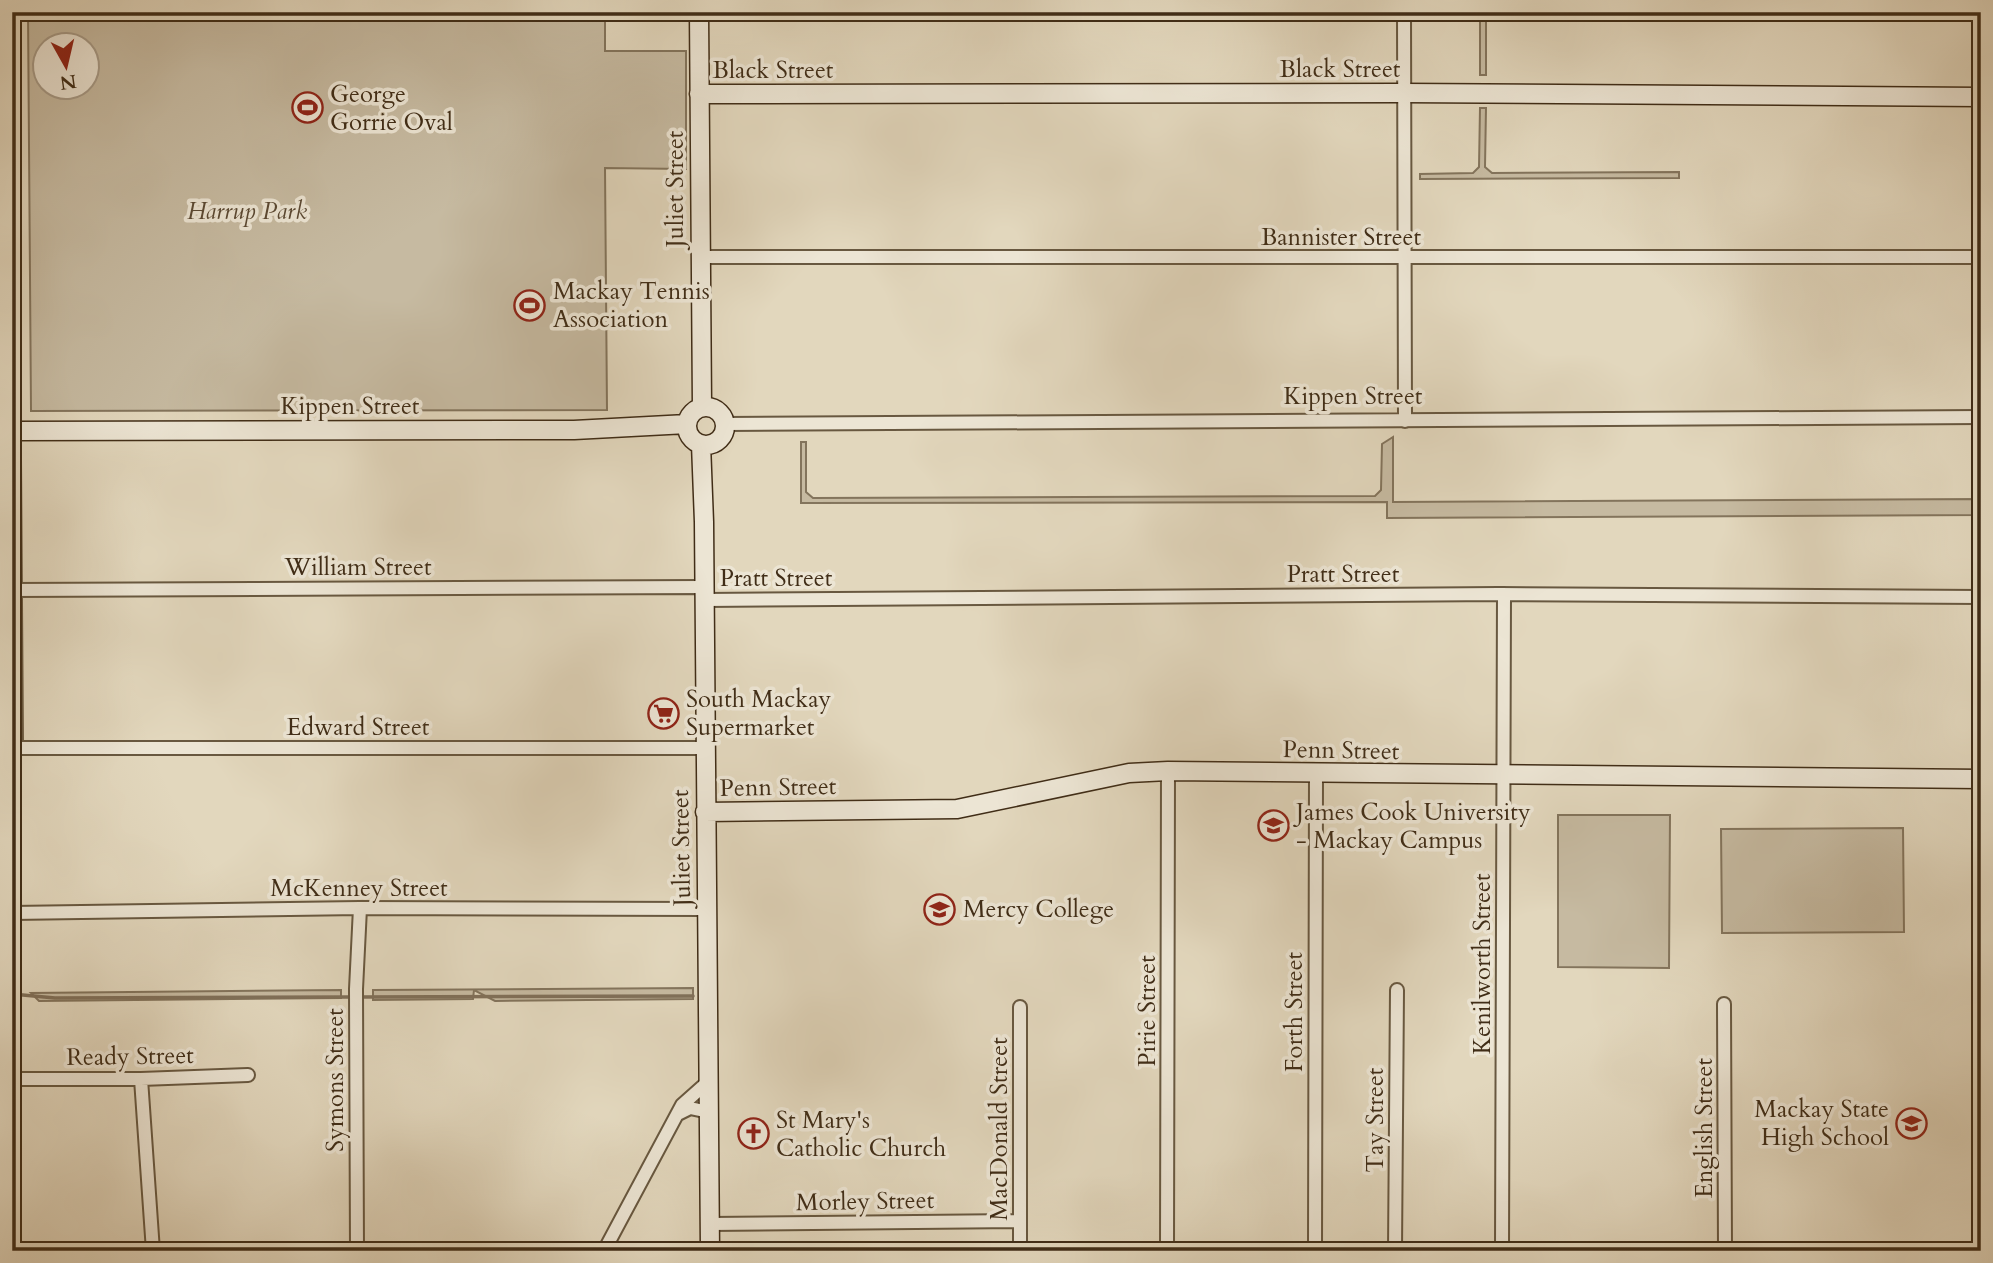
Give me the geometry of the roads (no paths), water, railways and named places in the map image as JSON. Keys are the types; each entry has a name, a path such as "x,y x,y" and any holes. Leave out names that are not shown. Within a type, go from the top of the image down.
{"street":[{"name":"Juliet Street","path":"699,12 702,407"},
{"path":"1404,12 1405,421"},
{"name":"Black Street","path":"699,94 1403,93 1981,97"},
{"path":"12,170 14,748"},
{"name":"Bannister Street","path":"700,257 1981,257"},
{"path":"702,407 708,407 720,412 725,430 713,444 701,444 692,439 687,424 692,413 702,407"},
{"name":"Kippen Street","path":"725,424 1981,417"},
{"name":"Kippen Street","path":"13,431 562,430 687,424"},
{"name":"Juliet Street","path":"701,444 710,1251"},
{"name":"William Street","path":"13,590 704,593"},
{"name":"Pratt Street","path":"704,593 1981,597"},
{"name":"Kenilworth Street","path":"1502,1251 1504,594"},
{"name":"Edward Street","path":"14,748 704,748"},
{"name":"Penn Street","path":"705,812 957,809 1129,774 1168,771 1981,779"},
{"name":"Pirie Street","path":"1167,1251 1168,771"},
{"name":"Forth Street","path":"1315,1251 1316,774"},
{"name":"McKenney Street","path":"12,914 360,908 706,909"},
{"name":"Symons Street","path":"357,1251 356,989 360,908"},
{"name":"Tay Street","path":"1395,1251 1397,990"},
{"name":"English Street","path":"1724,1004 1725,1251"},
{"name":"MacDonald Street","path":"1020,1007 1020,1251"},
{"name":"Ready Street","path":"12,1079 141,1079 248,1074"},
{"path":"141,1079 153,1251"},
{"path":"604,1251 684,1102 709,1081"},
{"path":"675,1117 690,1108 709,1112"},
{"name":"Morley Street","path":"710,1224 1020,1221"}],"waterway":[{"path":"12,994 55,998 351,997"},
{"path":"359,997 693,996"}],"place":[{"name":"George Gorrie Oval","path":"307,108"},
{"name":"Mackay Tennis Association","path":"530,305"},
{"name":"South Mackay Supermarket","path":"663,713"},
{"name":"James Cook University - Mackay Campus","path":"1273,826"},
{"name":"Mercy College","path":"940,909"},
{"name":"Mackay State High School","path":"1912,1123"},
{"name":"St Mary's Catholic Church","path":"753,1134"}],"park label":[{"name":"Harrup Park","path":"247,211"}]}
